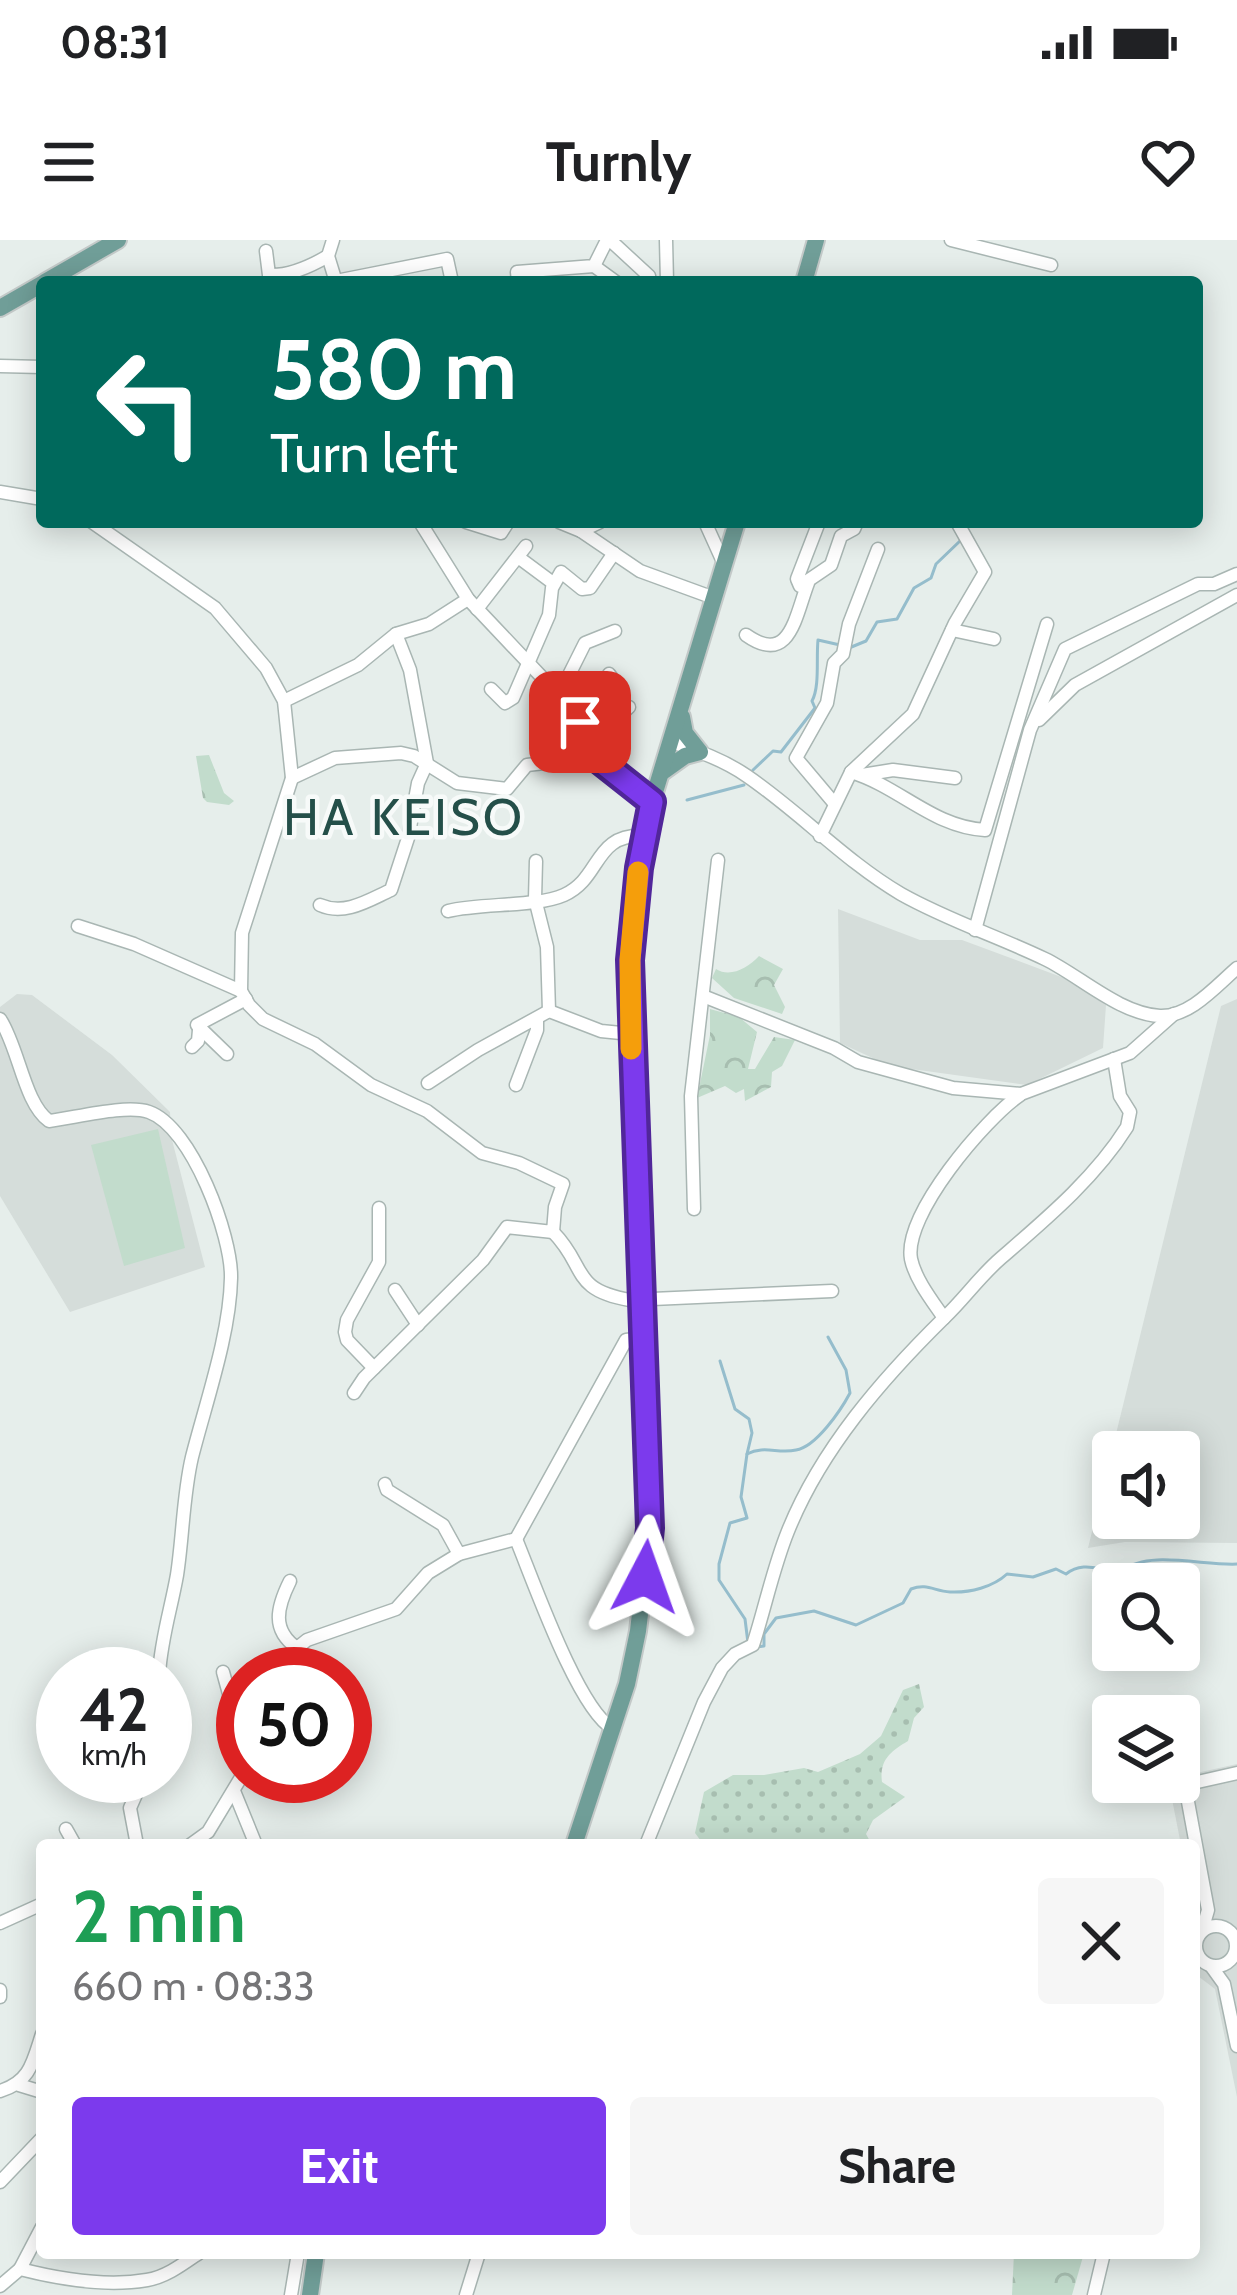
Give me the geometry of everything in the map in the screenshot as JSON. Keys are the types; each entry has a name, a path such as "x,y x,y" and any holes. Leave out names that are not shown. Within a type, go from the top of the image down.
{"main road":[{"path":"806,276 816,240"},
{"path":"56,276 113,242"},
{"path":"3,302 36,287"},
{"path":"576,1839 638,1631 650,1528 630,960 645,836 735,528"},
{"path":"661,774 685,756 700,752 685,734 681,711"},
{"path":"310,2295 315,2259"}],"street":[{"path":"333,240 328,256 334,276"},
{"path":"594,266 608,240 649,276"},
{"path":"666,240 667,276"},
{"path":"951,240 1051,265"},
{"path":"266,251 269,275 276,276 328,256"},
{"path":"365,276 447,259 451,276"},
{"path":"517,276 517,272 594,266 608,276"},
{"path":"0,366 36,367"},
{"path":"0,492 36,499"},
{"path":"102,528 215,608 266,668 284,701 292,778 242,933 243,995"},
{"path":"424,528 473,604 580,722 592,750 652,802"},
{"path":"574,528 640,571 715,598"},
{"path":"581,531 587,528"},
{"path":"707,528 725,566"},
{"path":"817,528 797,579 800,586 831,565 841,536 855,528"},
{"path":"820,836 834,803 856,774 913,714 952,630 986,572 960,528"},
{"path":"834,803 796,758 827,703 834,663 844,654 849,624 878,549"},
{"path":"284,701 358,665 396,634 473,604 522,552 554,584"},
{"path":"491,689 505,703 513,698 549,615 561,572 582,589 590,588 614,553"},
{"path":"975,930 1030,730 1065,649 1198,584 1214,584 1237,574"},
{"path":"746,635 762,646 782,643 808,583"},
{"path":"1030,730 1075,685 1237,595"},
{"path":"856,774 875,780 943,823 986,830 1047,624"},
{"path":"952,630 994,639"},
{"path":"559,695 585,643 615,631"},
{"path":"320,905 344,909 391,890 408,838 418,782 427,763 410,670 396,634"},
{"path":"580,722 594,705 613,699 620,689 609,674"},
{"path":"292,778 335,758 401,753 457,783 507,788 527,765 592,750 629,707"},
{"path":"672,742 746,775 820,836 902,894 1044,958 1138,1011 1174,1014 1195,1004 1237,968"},
{"path":"856,774 892,770 956,778"},
{"path":"448,911 564,895 583,880 614,840 624,835 645,836"},
{"path":"694,1209 691,1096 718,860"},
{"path":"517,1085 543,1015 547,947 535,899 536,861"},
{"path":"78,926 134,944 243,995 263,1019 315,1044 371,1085 427,1112 467,1145 519,1162 563,1184 553,1232"},
{"path":"193,1047 201,1020 243,995"},
{"path":"703,996 858,1062 909,1078 953,1088 1021,1094"},
{"path":"944,1318 916,1272 912,1243 931,1200 967,1147 984,1125 1021,1094 1130,1053 1174,1014"},
{"path":"428,1083 543,1015 631,1034"},
{"path":"0,1019 37,1112 49,1121 130,1110 150,1112 184,1138 203,1177 230,1259 226,1315 190,1464 177,1574 161,1647"},
{"path":"199,1030 227,1054"},
{"path":"649,1839 714,1682 735,1654 753,1646 788,1530 856,1412 922,1336 1068,1198 1117,1144 1130,1112 1120,1096 1114,1059"},
{"path":"374,1368 345,1332 379,1262 379,1208"},
{"path":"354,1393 482,1260 507,1227 553,1232 566,1244 588,1285 602,1294 640,1299 832,1292"},
{"path":"395,1290 418,1325"},
{"path":"298,1647 396,1609 428,1574 459,1554 516,1540 626,1340 642,1338"},
{"path":"385,1484 387,1490 443,1525 459,1554"},
{"path":"516,1540 592,1708 599,1721 612,1728"},
{"path":"290,1581 277,1608 278,1622 284,1639 296,1647"},
{"path":"1195,1839 1186,1791 1193,1783 1237,1774"},
{"path":"132,1803 136,1839"},
{"path":"198,1839 226,1803"},
{"path":"238,1803 252,1839"},
{"path":"65,1829 71,1839"},
{"path":"1200,1867 1208,1910 1200,1937"},
{"path":"0,1922 36,1910"},
{"path":"1202,1931 1222,1926 1236,1941 1231,1960 1211,1966"},
{"path":"1200,1956 1224,1984 1237,2046"},
{"path":"0,2092 27,2078 36,2052"},
{"path":"19,2085 36,2090"},
{"path":"0,2182 36,2144"},
{"path":"0,2286 20,2269 36,2238"},
{"path":"20,2269 57,2278 148,2280 190,2259"},
{"path":"291,2295 297,2259"},
{"path":"466,2295 477,2259"},
{"path":"1094,2295 1103,2259"}],"shaded area":[{"path":"838,909 920,940 962,940 1064,978 1106,1005 1103,1048 1027,1085 890,1066 840,1043"},
{"path":"17,994 32,995 112,1055 170,1112 171,1136 205,1267 70,1312 0,1196 0,1007"},
{"path":"1237,999 1237,1543 1125,1542 1088,1548 1092,1532 1092,1539 1200,1539 1200,1431 1117,1431 1221,1006"},
{"path":"1237,1764 1237,2097 1215,1989 1200,1978 1200,1839 1180,1839 1173,1803 1200,1803 1200,1772"}],"green space":[{"path":"209,755 224,793 234,801 229,805 203,798 196,756"},
{"path":"759,956 783,969 774,985 785,1007 782,1014 734,998 712,978 716,969 739,970"},
{"path":"710,1009 739,1017 757,1032 748,1069 755,1069 774,1037 795,1040 782,1066 772,1072 771,1087 745,1101 744,1089 736,1093 725,1086 697,1098 710,1035"},
{"path":"158,1129 185,1248 124,1266 91,1145"},
{"path":"919,1684 924,1707 914,1718 908,1741 888,1757 882,1782 905,1797 873,1820 866,1834 869,1839 700,1839 695,1833 704,1792 733,1775 804,1768 818,1772 860,1754 881,1736 903,1690"},
{"path":"1014,2259 1082,2259 1072,2295 1012,2295"}],"waterway":[{"path":"849,648 866,641 877,622 897,619 914,588 931,578 936,564 960,541"},
{"path":"753,770 773,751 781,752 815,708 818,640 840,645"},
{"path":"687,800 744,785"},
{"path":"748,1643 745,1619 719,1580 730,1523 747,1518 741,1497 747,1454 804,1447 841,1409 850,1393 846,1370 828,1337"},
{"path":"720,1361 735,1409 749,1419 752,1433 747,1454"},
{"path":"757,1647 764,1646 764,1634 776,1618 814,1611 856,1625 903,1603 917,1587 965,1591 988,1586 1007,1574 1033,1577 1056,1569 1066,1574 1087,1567 1125,1570 1147,1561 1237,1564"}],"slow traffic":[{"path":"631,1049 630,960 638,872"}],"district":[{"name":"HA KEISO","path":"404,817"}],"route":[{"path":"580,722 595,757 652,802 639,868 630,960 650,1528 645,1577"}]}
